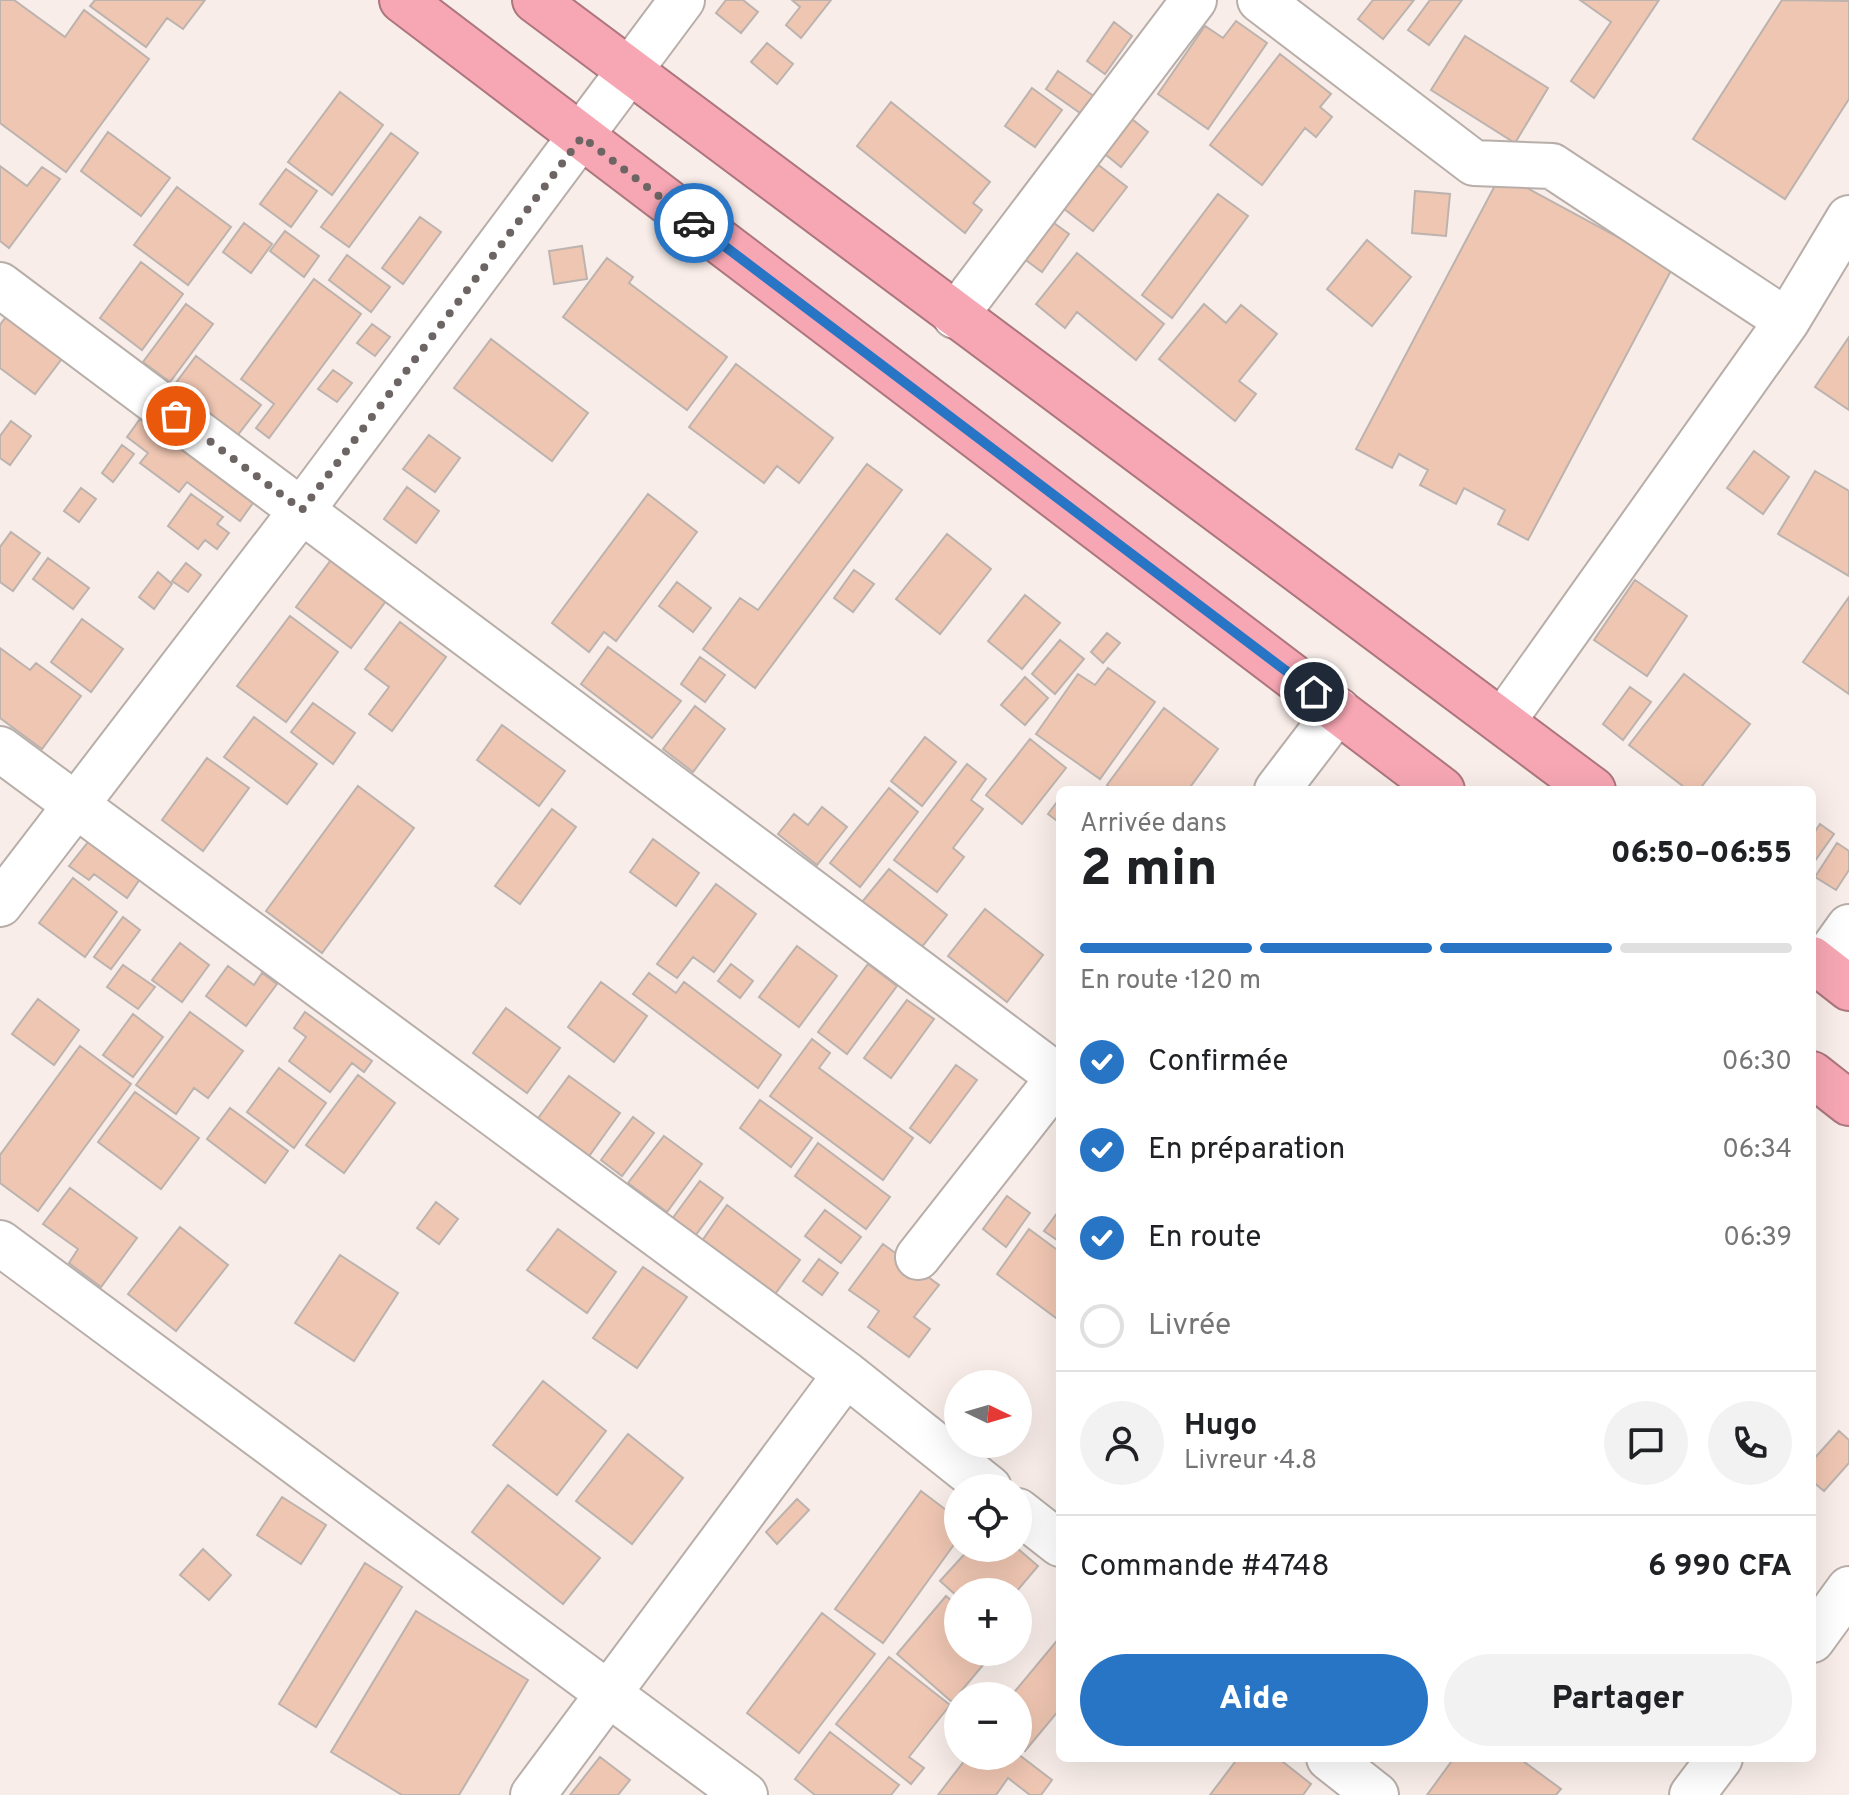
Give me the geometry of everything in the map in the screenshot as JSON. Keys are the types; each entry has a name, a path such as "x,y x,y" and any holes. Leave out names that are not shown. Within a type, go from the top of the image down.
{"highway":[{"path":"402,0 1437,786"},
{"path":"535,0 1588,786"},
{"path":"1816,1077 1849,1103"}],"street":[{"path":"0,904 302,510 682,0"},
{"path":"955,316 1194,0"},
{"path":"1260,0 1474,163 1552,166 1787,321"},
{"path":"1503,721 1787,321 1849,218"},
{"path":"0,285 1056,1074"},
{"path":"1280,786 1338,710"},
{"path":"0,749 846,1374 971,1474"},
{"path":"1827,971 1849,927"},
{"path":"918,1257 1056,1082"},
{"path":"0,1243 745,1795"},
{"path":"533,1795 846,1374"},
{"path":"1032,1522 1056,1541"},
{"path":"1816,1634 1849,1589"},
{"path":"1334,1762 1376,1795"},
{"path":"1692,1795 1717,1762"}],"building":[{"path":"0,0 14,0 65,37 84,10 149,59 66,172 0,123"},
{"path":"95,0 205,0 183,29 167,18 146,47 90,6"},
{"path":"726,0 743,0 758,12 741,33 716,13"},
{"path":"792,0 831,0 801,38 786,25 800,7"},
{"path":"1373,0 1414,0 1383,39 1358,19"},
{"path":"1430,0 1462,0 1429,45 1408,30"},
{"path":"1580,0 1659,0 1594,98 1571,81 1611,22"},
{"path":"1782,0 1849,1 1849,99 1785,199 1693,139"},
{"path":"1236,21 1267,43 1208,129 1158,94 1205,26 1223,38"},
{"path":"1114,22 1132,36 1105,74 1087,61"},
{"path":"1465,36 1548,88 1515,143 1431,90"},
{"path":"767,43 793,64 777,84 751,62"},
{"path":"1280,54 1331,94 1320,107 1332,117 1316,137 1305,128 1262,185 1210,145"},
{"path":"1058,71 1095,97 1083,115 1046,89"},
{"path":"1032,88 1062,110 1035,147 1005,126"},
{"path":"340,92 383,125 332,195 288,162"},
{"path":"891,102 990,182 973,203 982,210 965,233 857,146"},
{"path":"1127,115 1148,132 1121,167 1100,150"},
{"path":"108,132 170,178 141,216 81,171"},
{"path":"391,133 418,153 349,247 321,227"},
{"path":"1092,160 1127,187 1093,231 1059,205"},
{"path":"0,166 27,186 42,167 60,179 9,248 0,241"},
{"path":"286,169 317,191 291,227 260,204"},
{"path":"1501,174 1673,267 1528,540 1498,524 1505,510 1464,488 1456,504 1420,485 1428,470 1399,454 1392,468 1356,449"},
{"path":"177,187 231,227 188,285 134,245"},
{"path":"1415,191 1450,194 1446,236 1412,233"},
{"path":"1218,194 1248,216 1172,318 1142,295"},
{"path":"420,217 441,232 403,284 382,268"},
{"path":"1050,220 1069,234 1042,272 1023,258"},
{"path":"244,223 272,244 251,273 223,252"},
{"path":"285,231 319,256 304,277 270,251"},
{"path":"1367,240 1411,277 1372,326 1327,289"},
{"path":"582,246 587,279 554,284 549,251"},
{"path":"1077,253 1164,324 1136,360 1077,312 1065,328 1036,304"},
{"path":"347,255 390,287 371,312 329,280"},
{"path":"607,258 633,277 629,283 727,357 687,410 563,317"},
{"path":"141,262 183,294 142,350 100,318"},
{"path":"314,279 361,314 269,438 256,428 274,404 241,379"},
{"path":"186,304 213,324 170,382 143,362"},
{"path":"1204,304 1226,323 1241,305 1277,334 1239,381 1256,394 1235,421 1159,359"},
{"path":"8,314 64,356 35,394 0,368 0,325"},
{"path":"372,324 390,337 375,356 357,343"},
{"path":"1849,337 1849,410 1815,387"},
{"path":"491,339 588,413 552,461 454,388"},
{"path":"196,356 261,405 237,436 172,388"},
{"path":"736,364 833,438 799,483 777,466 764,483 689,427"},
{"path":"333,370 352,383 337,402 318,389"},
{"path":"140,419 253,503 240,521 187,482 179,492 140,463 148,453 127,437"},
{"path":"11,421 31,436 10,465 0,458 0,436"},
{"path":"429,435 460,458 435,492 403,469"},
{"path":"122,445 134,454 113,482 102,473"},
{"path":"1754,451 1789,477 1763,514 1727,488"},
{"path":"867,464 902,490 755,688 703,649 740,598 758,610"},
{"path":"1815,471 1849,491 1849,576 1778,534"},
{"path":"407,487 439,511 416,543 384,519"},
{"path":"81,488 96,499 79,522 64,511"},
{"path":"191,494 223,517 217,524 229,533 217,549 205,540 198,549 168,526"},
{"path":"648,494 697,532 616,641 604,632 589,652 552,623"},
{"path":"11,532 40,553 13,591 0,582 0,547"},
{"path":"947,534 991,569 940,634 896,599"},
{"path":"48,558 89,588 73,609 33,579"},
{"path":"331,560 386,601 351,648 296,607"},
{"path":"186,563 201,575 188,592 172,581"},
{"path":"854,570 874,584 853,612 834,598"},
{"path":"158,572 172,584 154,609 139,597"},
{"path":"1635,580 1687,616 1647,676 1594,640"},
{"path":"677,582 711,608 693,632 659,606"},
{"path":"1025,595 1060,623 1022,669 988,641"},
{"path":"1849,597 1849,694 1803,662"},
{"path":"290,616 338,652 286,722 237,686"},
{"path":"82,619 123,649 91,692 51,662"},
{"path":"400,622 446,657 392,731 369,714 389,687 365,669"},
{"path":"1107,633 1120,643 1103,663 1091,652"},
{"path":"1060,640 1084,659 1055,694 1032,674"},
{"path":"608,647 681,701 652,738 581,684"},
{"path":"0,648 30,670 36,663 81,696 42,749 0,718"},
{"path":"700,657 725,675 705,702 681,684"},
{"path":"1108,668 1155,702 1100,779 1036,734 1078,674 1095,685"},
{"path":"1684,674 1750,724 1702,786 1683,786 1629,745"},
{"path":"1025,677 1048,698 1025,725 1001,705"},
{"path":"1630,687 1651,702 1623,740 1603,724"},
{"path":"313,703 355,733 333,764 291,732"},
{"path":"695,706 725,729 693,772 663,749"},
{"path":"1164,708 1218,749 1191,786 1107,785"},
{"path":"254,717 317,764 287,804 224,757"},
{"path":"502,725 565,771 539,806 477,760"},
{"path":"925,737 956,762 922,806 891,781"},
{"path":"1030,739 1066,768 1022,824 986,795"},
{"path":"207,758 249,788 203,851 162,820"},
{"path":"967,764 986,779 971,800 983,809 953,848 964,857 937,892 894,860"},
{"path":"358,786 414,828 322,953 266,911"},
{"path":"889,788 918,812 860,887 830,863"},
{"path":"1056,803 1056,820 1048,814"},
{"path":"822,807 847,827 817,865 778,834 794,814 808,825"},
{"path":"552,809 576,827 520,904 495,886"},
{"path":"1820,824 1834,834 1816,859 1816,830"},
{"path":"653,839 699,873 676,906 630,872"},
{"path":"89,841 140,879 127,898 94,874 89,880 69,866"},
{"path":"1837,843 1849,851 1849,870 1836,890 1816,875"},
{"path":"889,869 947,915 921,948 862,902"},
{"path":"73,878 117,912 85,957 39,923"},
{"path":"716,884 756,914 714,972 693,957 677,978 657,964"},
{"path":"985,909 1043,955 1007,1002 948,956"},
{"path":"123,917 140,930 111,969 94,957"},
{"path":"180,943 209,965 182,1002 152,980"},
{"path":"797,946 837,976 799,1027 759,997"},
{"path":"731,964 753,981 740,998 718,981"},
{"path":"868,964 897,986 847,1054 818,1032"},
{"path":"123,965 155,987 138,1009 107,987"},
{"path":"228,966 254,985 262,973 277,984 246,1026 206,996"},
{"path":"649,973 676,993 684,982 781,1055 758,1088 633,994"},
{"path":"601,982 647,1016 614,1062 568,1027"},
{"path":"38,999 79,1030 54,1065 12,1034"},
{"path":"907,1000 934,1019 891,1078 864,1058"},
{"path":"506,1008 560,1048 527,1093 473,1053"},
{"path":"190,1012 243,1051 208,1098 194,1088 176,1114 136,1085"},
{"path":"305,1012 372,1061 364,1072 352,1063 330,1092 289,1061 306,1037 294,1028"},
{"path":"133,1014 163,1037 133,1077 103,1055"},
{"path":"812,1039 830,1053 819,1068 913,1138 883,1180 770,1096"},
{"path":"80,1046 131,1084 38,1211 0,1183 0,1155"},
{"path":"956,1065 977,1080 930,1143 910,1128"},
{"path":"279,1068 326,1103 294,1148 247,1112"},
{"path":"358,1075 395,1103 344,1173 306,1145"},
{"path":"569,1076 620,1113 587,1159 536,1121"},
{"path":"135,1092 199,1138 161,1189 98,1142"},
{"path":"760,1100 812,1138 791,1167 740,1128"},
{"path":"230,1108 288,1151 265,1183 207,1139"},
{"path":"633,1117 654,1133 622,1176 601,1160"},
{"path":"664,1136 702,1164 667,1212 628,1183"},
{"path":"818,1143 890,1197 866,1229 795,1176"},
{"path":"700,1181 723,1198 695,1236 672,1219"},
{"path":"70,1188 137,1238 101,1287 69,1263 78,1249 43,1224"},
{"path":"1007,1196 1030,1213 1006,1247 983,1229"},
{"path":"436,1202 458,1219 439,1244 417,1228"},
{"path":"727,1205 800,1260 770,1301 697,1248"},
{"path":"825,1210 861,1237 841,1263 805,1236"},
{"path":"1056,1214 1056,1239 1044,1231"},
{"path":"180,1227 228,1265 176,1331 128,1294"},
{"path":"558,1229 616,1272 587,1313 527,1270"},
{"path":"1029,1229 1056,1249 1056,1318 997,1274"},
{"path":"883,1244 939,1285 914,1317 930,1329 909,1357 868,1327 879,1311 849,1290"},
{"path":"340,1255 398,1293 354,1361 295,1323"},
{"path":"819,1259 838,1273 822,1295 803,1281"},
{"path":"643,1267 687,1297 637,1368 593,1338"},
{"path":"543,1381 606,1431 557,1495 493,1445"},
{"path":"1839,1431 1849,1440 1849,1463 1824,1491 1816,1484 1816,1457"},
{"path":"628,1434 683,1478 632,1544 576,1501"},
{"path":"508,1485 600,1558 563,1604 472,1532"},
{"path":"921,1491 944,1508 944,1558 883,1643 835,1609"},
{"path":"282,1497 326,1525 301,1564 257,1535"},
{"path":"797,1499 809,1510 777,1544 766,1532"},
{"path":"203,1549 231,1575 209,1600 180,1575"},
{"path":"1032,1561 1038,1566 1028,1578 944,1578 944,1585 940,1581 957,1562"},
{"path":"365,1563 402,1587 316,1727 279,1704"},
{"path":"944,1598 944,1666 982,1666 969,1682 944,1682 944,1695 897,1654"},
{"path":"416,1611 528,1680 459,1795 402,1795 331,1752"},
{"path":"822,1613 875,1654 799,1753 747,1713"},
{"path":"1056,1642 1056,1714 1032,1743 1032,1682 1023,1682"},
{"path":"889,1657 944,1700 944,1713 909,1757 924,1768 911,1784 836,1724"},
{"path":"830,1732 899,1785 891,1795 815,1795 795,1779"},
{"path":"600,1757 630,1780 618,1795 570,1795"},
{"path":"1235,1762 1283,1762 1311,1784 1303,1795 1210,1795"},
{"path":"1451,1762 1524,1762 1561,1789 1556,1795 1427,1795"},
{"path":"1032,1765 1052,1780 1041,1795 1030,1795 1008,1778 996,1795 938,1795 957,1770 1032,1770"}],"way so far":[{"path":"176,416 302,510 582,137 694,223"}],"route":[{"path":"694,223 1314,692"}]}
